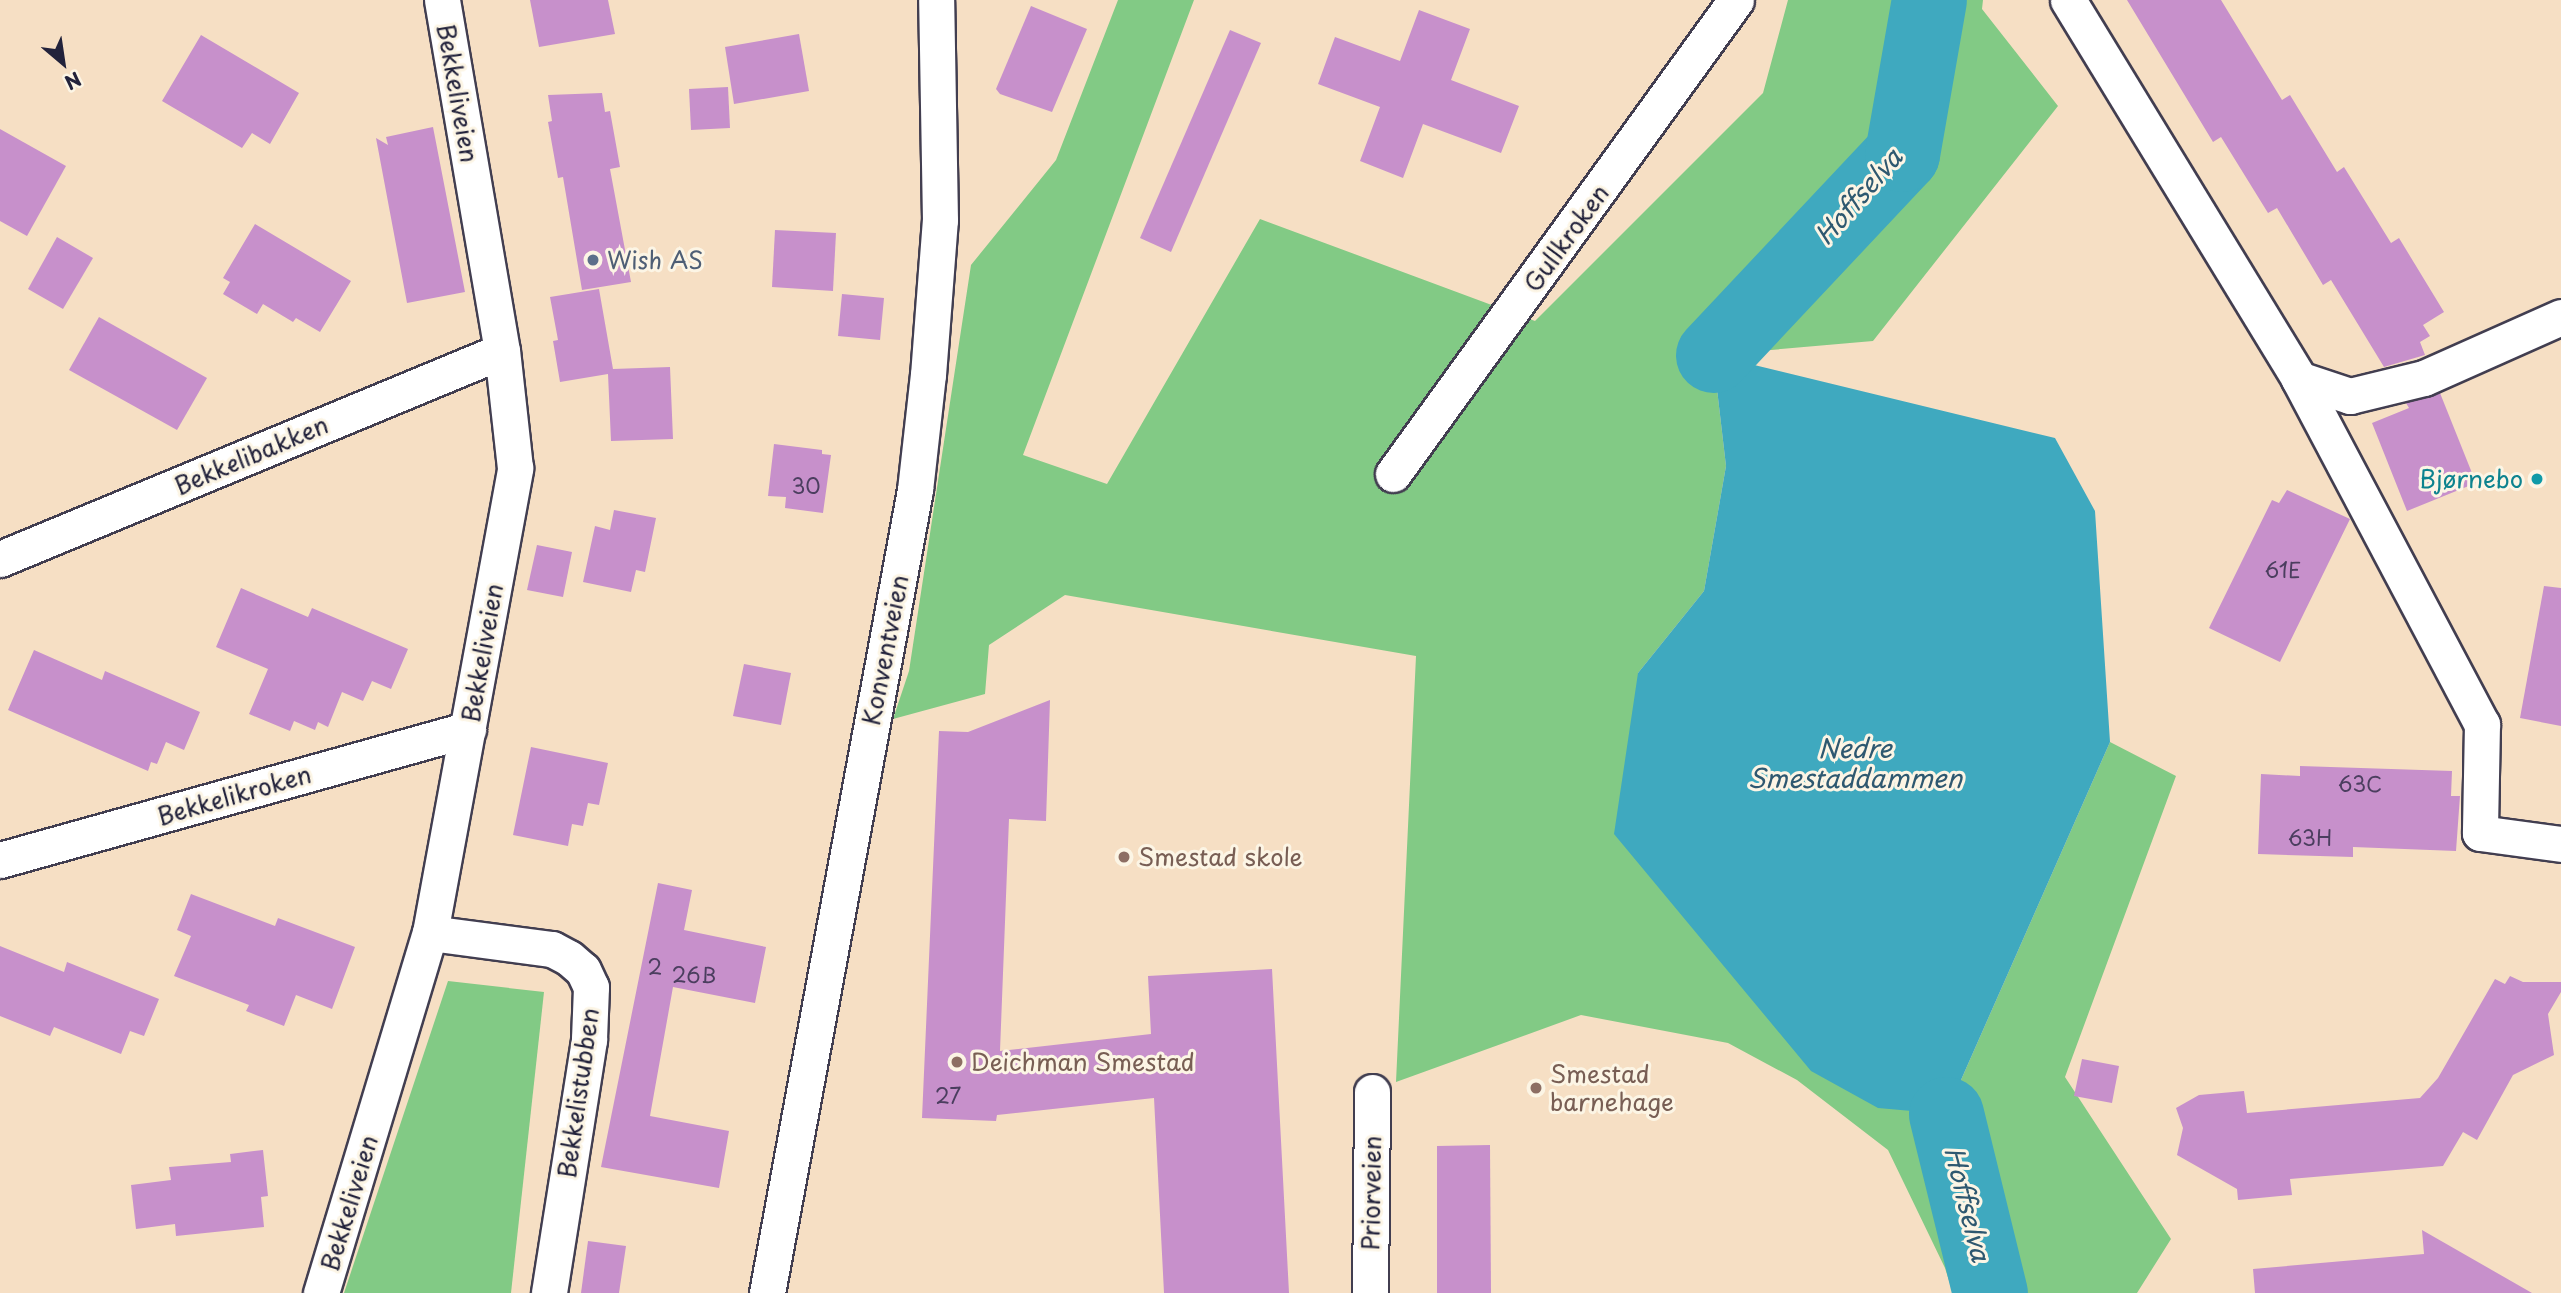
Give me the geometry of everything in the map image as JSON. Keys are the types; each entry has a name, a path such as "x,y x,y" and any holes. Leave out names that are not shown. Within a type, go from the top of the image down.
{"street":[{"name":"Bekkeliveien","path":"321,1293 430,933 515,468 502,351 442,0"},
{"name":"Konventveien","path":"767,1293 915,490 928,375 940,220 936,0"},
{"name":"Gullkroken","path":"1393,474 1737,0"},
{"path":"2068,0 2299,379 2482,723 2480,832 2561,844"},
{"path":"2299,379 2350,396 2424,378 2561,317"},
{"name":"Bekkelibakken","path":"0,559 502,351"},
{"name":"Bekkelikroken","path":"0,860 468,729"},
{"name":"Bekkelistubben","path":"430,933 552,949 583,970 591,987 589,1040 549,1293"},
{"name":"Priorveien","path":"1370,1293 1372,1092"}],"green space":[{"path":"1118,0 1194,0 1023,455 1107,484 1260,219 1535,321 1763,93 1788,0 1983,0 1982,9 2058,106 1873,341 1713,355 1726,466 1704,591 1638,673 1946,1114 2110,742 2176,776 2065,1077 2171,1239 2137,1293 1953,1293 1945,1268 1888,1150 1797,1080 1728,1043 1581,1015 1396,1082 1416,656 1065,595 989,645 985,694 893,719 909,671 971,265 1056,160"},
{"path":"448,981 544,992 511,1293 344,1293"}],"water":[{"name":"Nedre Smestaddammen","path":"1713,355 2055,438 2095,511 2110,742 1946,1114 1878,1108 1811,1071 1614,834 1638,673 1704,591 1726,466"}],"building":[{"path":"530,0 608,0 615,34 539,47"},
{"path":"2127,0 2221,0 2282,100 2290,95 2337,172 2344,167 2391,243 2399,238 2444,312 2423,325 2430,336 2420,342 2425,355 2384,367 2331,280 2323,285 2277,208 2268,213 2221,137 2213,142"},
{"path":"1031,6 1087,29 1052,112 1000,94 996,89"},
{"path":"1419,10 1470,29 1451,80 1519,106 1501,153 1423,124 1403,178 1360,161 1380,107 1318,84 1335,37 1400,61"},
{"path":"1230,30 1261,43 1171,252 1140,238"},
{"path":"799,34 809,91 734,104 725,47"},
{"path":"201,35 299,93 270,144 252,133 242,148 162,101"},
{"path":"728,87 730,128 691,130 689,89"},
{"path":"602,93 605,112 610,111 620,167 610,169 631,282 582,290 563,177 558,178 548,122 552,121 548,95"},
{"path":"433,127 465,292 407,303 376,138 388,145 386,137"},
{"path":"0,129 66,166 27,236 0,221"},
{"path":"255,224 351,281 320,332 296,318 293,322 263,304 257,314 223,294 230,282 223,278"},
{"path":"775,230 836,233 833,291 772,287"},
{"path":"57,237 93,258 63,309 28,289"},
{"path":"599,289 613,369 670,367 673,439 611,441 608,374 560,382 553,341 558,340 550,297"},
{"path":"842,294 884,298 880,340 838,336"},
{"path":"99,317 207,378 177,430 69,370"},
{"path":"2440,393 2476,483 2407,511 2372,423 2409,408 2406,403"},
{"path":"774,444 822,450 822,454 831,455 823,513 785,508 786,497 768,496"},
{"path":"2287,490 2350,519 2280,662 2209,628 2272,500 2279,503"},
{"path":"614,510 656,518 645,572 636,570 631,592 583,582 595,526 610,530"},
{"path":"537,545 572,552 563,597 527,590"},
{"path":"2544,586 2561,588 2561,726 2520,718"},
{"path":"241,588 308,617 312,608 408,649 391,689 372,681 363,701 342,692 328,727 318,722 315,730 294,721 290,731 249,714 268,669 216,647"},
{"path":"34,650 102,680 105,671 200,712 184,750 166,742 157,764 151,762 148,771 8,710"},
{"path":"744,664 791,673 781,725 733,716"},
{"path":"1050,700 1046,821 1009,819 1000,1051 1151,1034 1148,976 1272,969 1289,1293 1164,1293 1154,1098 997,1115 996,1121 922,1118 939,731 968,732"},
{"path":"531,747 608,763 599,805 588,803 583,826 572,824 568,846 513,835"},
{"path":"2300,766 2452,771 2451,796 2460,796 2456,851 2353,847 2353,857 2258,854 2261,774 2300,776"},
{"path":"658,883 692,890 684,930 766,947 755,1003 673,987 650,1116 729,1131 719,1188 601,1167"},
{"path":"191,894 275,926 278,918 355,947 332,1009 296,995 284,1026 246,1011 249,1005 174,976 191,936 177,930"},
{"path":"0,946 64,972 67,962 159,999 144,1036 130,1031 121,1054 54,1027 50,1036 0,1016"},
{"path":"2510,976 2523,982 2561,982 2561,992 2548,1014 2554,1055 2513,1075 2477,1140 2463,1132 2443,1166 2290,1179 2292,1195 2238,1200 2237,1189 2177,1155 2183,1128 2176,1108 2199,1095 2244,1091 2247,1113 2420,1098 2438,1078 2495,979 2505,984"},
{"path":"2082,1059 2119,1066 2112,1103 2074,1096"},
{"path":"1490,1145 1491,1293 1437,1293 1437,1146"},
{"path":"263,1150 268,1196 261,1197 264,1227 176,1236 175,1224 136,1229 131,1185 171,1180 169,1167 231,1162 230,1154"},
{"path":"2422,1230 2532,1293 2255,1293 2253,1269 2424,1254"},
{"path":"588,1241 626,1246 619,1293 581,1293"}],"waterway":[{"name":"Hoffselva","path":"1713,355 1902,154 1929,0"},
{"name":"Hoffselva","path":"1946,1114 1990,1293"}],"place":[{"name":"Wish AS","path":"593,260"},
{"name":"Bjørnebo","path":"2537,479"},
{"name":"Smestad skole","path":"1124,857"},
{"name":"Deichman Smestad","path":"957,1062"},
{"name":"Smestad barnehage","path":"1536,1088"}]}
